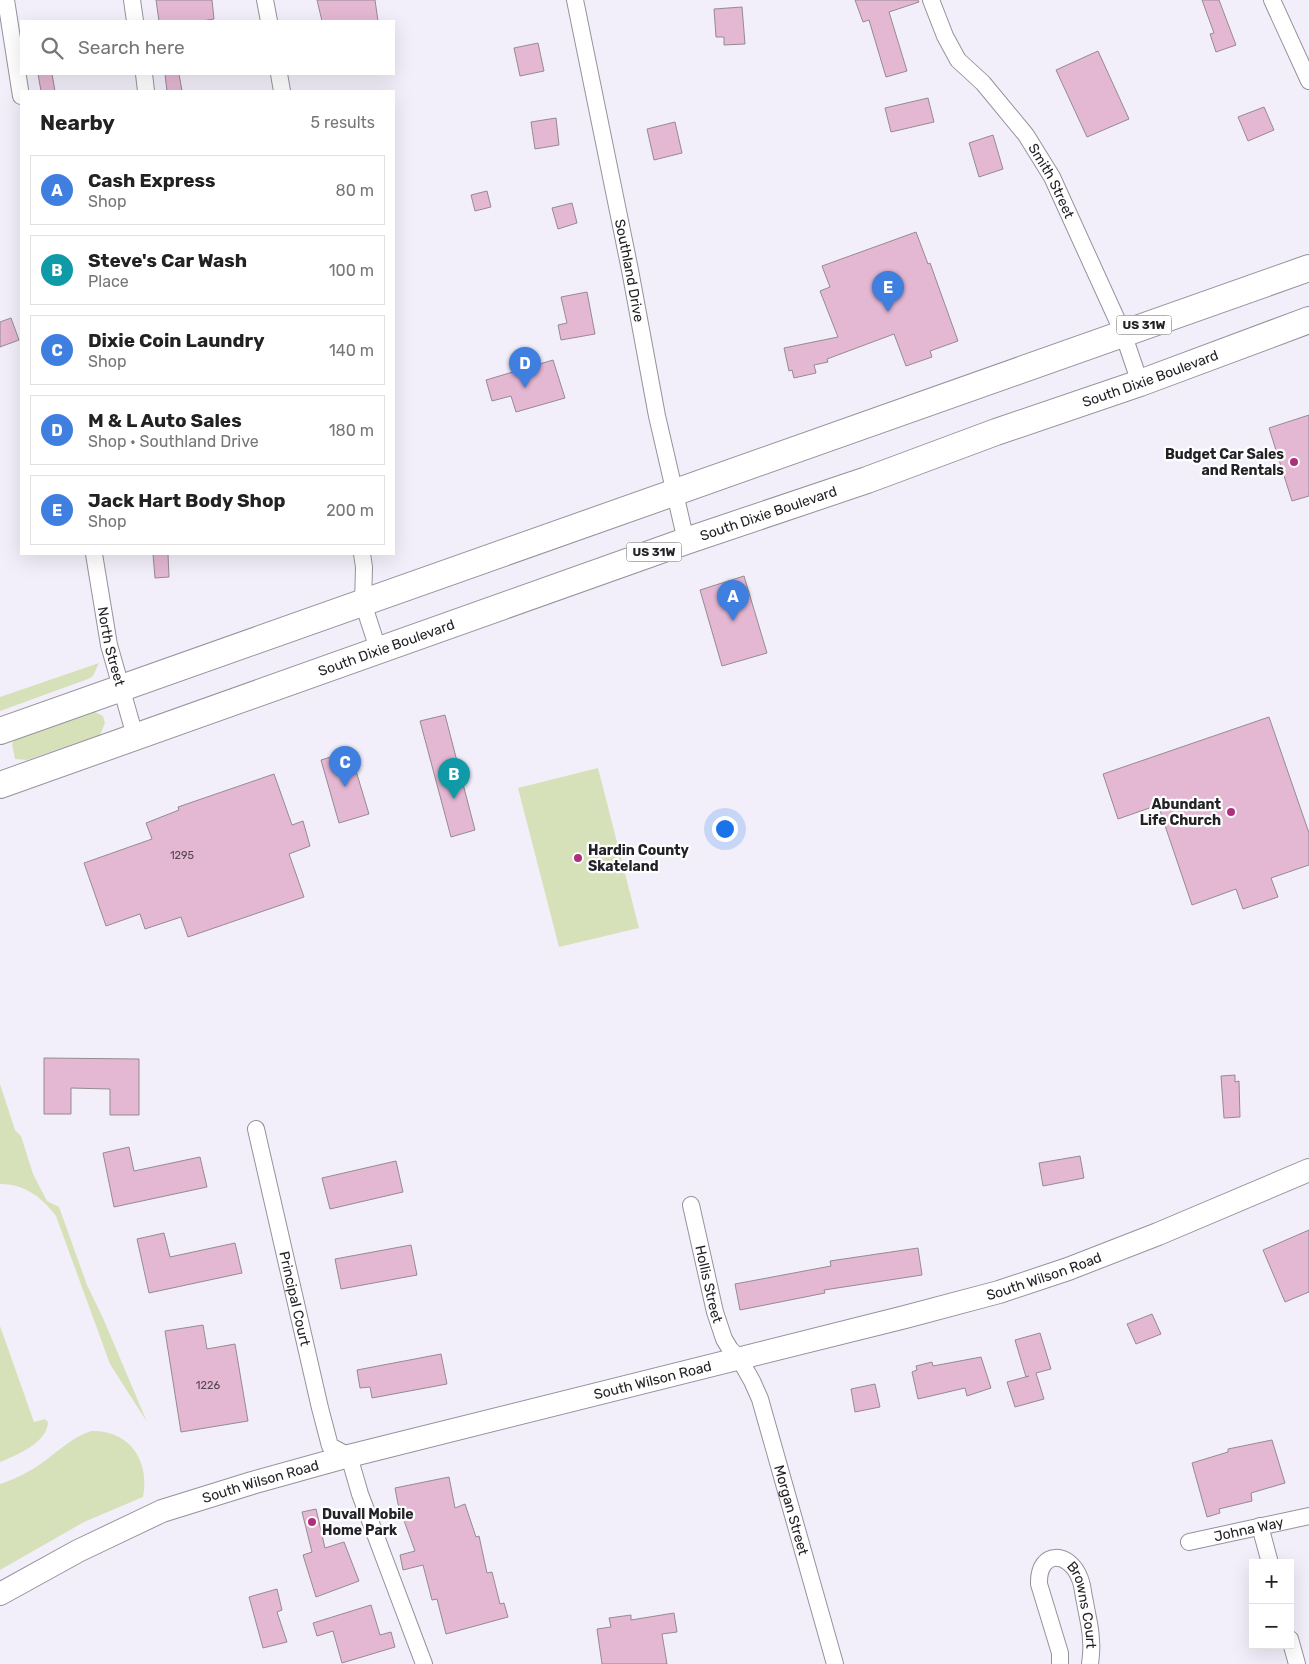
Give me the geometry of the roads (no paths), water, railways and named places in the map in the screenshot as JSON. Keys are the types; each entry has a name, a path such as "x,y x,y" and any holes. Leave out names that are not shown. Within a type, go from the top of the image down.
{"highway":[{"name":"US 31W","path":"0,730 1309,268"},
{"name":"South Dixie Boulevard","path":"0,785 686,541 867,480 996,432 1140,383 1309,320"}],"main road":[{"name":"South Wilson Road","path":"0,1594 78,1552 162,1512 252,1483 349,1456 999,1292 1068,1269 1158,1234 1309,1170"}],"street":[{"path":"6,0 20,90"},
{"path":"132,0 135,20"},
{"path":"266,0 269,20"},
{"name":"Southland Drive","path":"575,0 657,416 686,541"},
{"name":"Smith Street","path":"931,0 944,36 958,60 977,77 1026,134 1052,177 1123,333 1140,383"},
{"path":"1272,0 1309,81"},
{"path":"144,75 146,90"},
{"path":"279,75 282,90"},
{"name":"North Street","path":"94,555 109,645 135,736"},
{"path":"362,555 364,566 363,603 378,650"},
{"name":"Principal Court","path":"256,1130 330,1446 349,1456"},
{"name":"Hollis Street","path":"690,1205 715,1312 724,1339 739,1358"},
{"name":"Morgan Street","path":"739,1358 760,1399 831,1663"},
{"path":"349,1456 360,1494 424,1664"},
{"name":"Johna Way","path":"1189,1542 1309,1516"},
{"path":"1260,1526 1269,1559"},
{"name":"Browns Court","path":"1060,1664 1060,1653 1039,1584 1038,1574 1042,1565 1049,1559 1058,1557 1067,1561 1076,1569 1081,1580 1091,1640 1090,1664"}],"place":[{"name":"Jack Hart Body Shop","path":"888,312"},
{"name":"M & L Auto Sales","path":"525,388"},
{"name":"Budget Car Sales and Rentals","path":"1294,462"},
{"name":"Cash Express","path":"733,621"},
{"name":"Dixie Coin Laundry","path":"345,787"},
{"name":"Steve's Car Wash","path":"454,799"},
{"name":"Abundant Life Church","path":"1231,812"},
{"name":"Hardin County Skateland","path":"578,858"},
{"name":"Duvall Mobile Home Park","path":"312,1522"}]}
